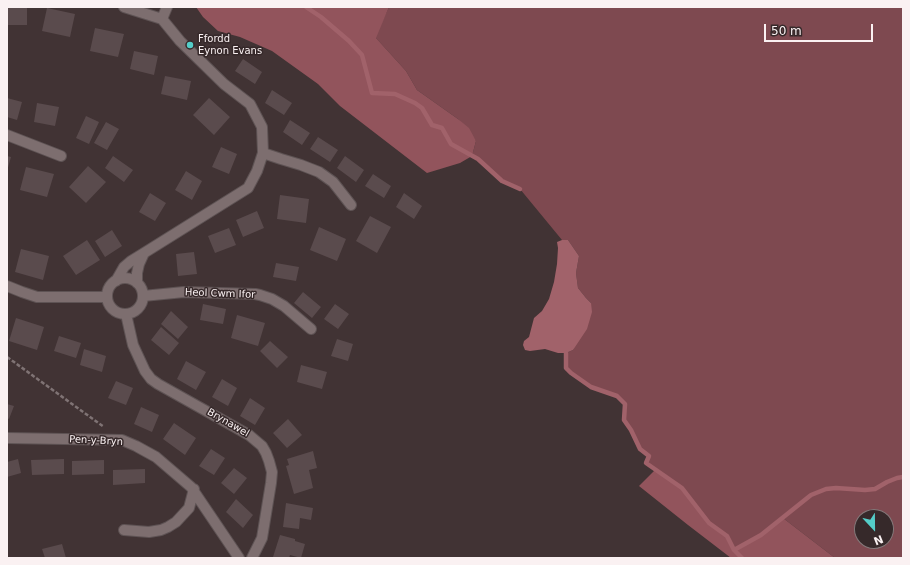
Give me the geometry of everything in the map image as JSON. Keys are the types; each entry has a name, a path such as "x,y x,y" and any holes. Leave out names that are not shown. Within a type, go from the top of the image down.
{"street":[{"path":"116,281 126,278 137,283 140,287 143,296 142,304 134,312 122,314 117,312 112,308 107,297 111,286 116,281 124,267 131,261 248,188 257,171 263,153 262,127 250,104 224,84 180,41 162,19 124,7"},
{"path":"162,19 167,7"},
{"path":"7,135 61,156"},
{"path":"263,153 319,172 333,182 350,205"},
{"path":"137,283 138,268 144,253"},
{"path":"7,286 37,297 107,297"},
{"name":"Heol Cwm Ifor","path":"143,296 184,292 260,295 272,299 284,306 311,329"},
{"name":"Brynawel","path":"126,314 133,345 145,371 151,379 249,435 262,446 266,453 270,461 272,472 271,483 262,538 252,558"},
{"name":"Pen-y-Bryn","path":"7,438 122,440 136,446 156,457 194,489 239,558"},
{"path":"124,530 149,532 168,527 176,522 189,508 194,489"}],"path":[{"path":"7,357 122,440"}],"shaded area":[{"path":"196,7 389,7 376,38 406,71 417,90 469,128 476,141 472,156 460,163 427,173 340,106 318,84 272,51 240,37 218,31 203,17"},
{"path":"389,7 903,7 903,558 835,558 783,518 761,535 734,550 727,536 709,523 682,488 646,463 649,456 640,449 631,430 624,420 625,404 617,396 591,387 566,368 566,353 573,350 591,303 578,288 576,273 579,256 568,240 562,240 520,189 502,181 472,156 476,141 458,119 417,90 406,71 375,37"},
{"path":"568,240 579,256 576,273 578,288 591,303 592,312 587,329 573,350 566,353 558,353 545,349 530,351 525,350 523,345 524,341 529,337 534,318 542,311 549,299 557,264 557,242"},
{"path":"656,469 682,488 709,523 727,536 734,549 761,535 783,518 835,558 731,558 639,486"}],"building":[{"path":"7,7 27,7 27,25 7,25"},
{"path":"47,8 75,14 70,37 42,31"},
{"path":"95,28 124,34 118,57 90,51"},
{"path":"134,51 158,56 154,75 130,69"},
{"path":"243,59 262,72 255,84 235,71"},
{"path":"165,76 191,81 187,100 161,94"},
{"path":"272,90 292,103 284,115 265,103"},
{"path":"7,98 22,102 17,120 7,117"},
{"path":"209,98 230,117 214,135 193,115"},
{"path":"37,103 59,107 55,126 34,122"},
{"path":"86,116 99,122 89,144 76,138"},
{"path":"290,120 310,133 302,145 283,132"},
{"path":"106,122 119,129 107,150 94,143"},
{"path":"318,137 338,150 330,162 310,149"},
{"path":"221,147 237,154 229,174 212,167"},
{"path":"7,156 11,157 7,171"},
{"path":"113,156 133,170 124,182 105,168"},
{"path":"345,156 364,170 356,182 337,168"},
{"path":"88,166 106,182 86,203 69,187"},
{"path":"26,167 54,174 47,197 20,190"},
{"path":"186,171 202,181 192,200 175,190"},
{"path":"373,174 391,186 384,198 365,186"},
{"path":"150,193 166,203 155,221 139,212"},
{"path":"404,193 422,206 414,219 396,207"},
{"path":"280,195 309,199 306,223 277,219"},
{"path":"257,211 264,228 243,237 236,220"},
{"path":"370,216 391,227 377,253 356,241"},
{"path":"319,227 346,239 337,261 310,250"},
{"path":"229,228 236,245 215,253 208,236"},
{"path":"112,230 122,246 105,257 95,241"},
{"path":"87,240 100,260 76,275 63,256"},
{"path":"21,249 49,256 43,280 15,272"},
{"path":"194,252 197,274 178,276 176,254"},
{"path":"276,263 299,267 296,281 273,277"},
{"path":"303,292 321,307 312,318 294,303"},
{"path":"203,304 226,309 223,324 200,320"},
{"path":"335,304 349,314 338,329 324,319"},
{"path":"171,311 188,327 178,339 161,324"},
{"path":"237,315 265,323 258,346 231,338"},
{"path":"16,318 44,327 37,350 9,341"},
{"path":"161,327 179,343 169,355 151,340"},
{"path":"59,336 81,343 76,358 54,351"},
{"path":"337,339 353,344 348,361 331,356"},
{"path":"270,341 288,357 277,368 260,351"},
{"path":"84,349 106,356 102,372 80,365"},
{"path":"186,361 206,372 196,390 177,379"},
{"path":"301,365 327,372 322,389 297,382"},
{"path":"222,379 237,388 228,406 212,397"},
{"path":"116,381 133,388 126,405 108,398"},
{"path":"250,398 265,408 255,425 240,416"},
{"path":"7,404 14,406 9,419 7,418"},
{"path":"141,407 159,415 152,432 134,424"},
{"path":"288,419 302,435 287,448 273,433"},
{"path":"174,423 196,438 185,455 163,439"},
{"path":"211,449 225,458 214,475 199,466"},
{"path":"313,451 317,468 309,470 313,488 294,494 286,466 289,465 287,459"},
{"path":"18,459 21,473 7,477 7,462"},
{"path":"64,459 64,474 32,475 31,460"},
{"path":"104,460 104,474 72,475 72,461"},
{"path":"234,468 247,478 234,494 221,483"},
{"path":"145,469 145,483 113,485 113,470"},
{"path":"236,499 253,515 243,528 226,512"},
{"path":"286,503 313,508 311,520 300,518 299,529 283,527"},
{"path":"280,535 295,539 295,541 305,544 301,558 290,555 289,558 273,557"},
{"path":"62,544 66,558 45,558 42,549"}],"waterway":[{"path":"306,7 321,17 349,41 362,55 372,93 395,94 415,103 422,108 432,125 442,128 451,144 478,159 502,181 520,189"},
{"path":"566,353 566,368 571,373 591,387 617,396 625,404 624,420 631,430 640,449 649,456 646,463 682,488 709,523 727,536 734,550 742,558"},
{"path":"734,550 761,535 811,495 826,489 836,488 865,490 875,489 887,482 903,477"}],"place":[{"name":"Ffordd Eynon Evans","path":"190,45"}]}
